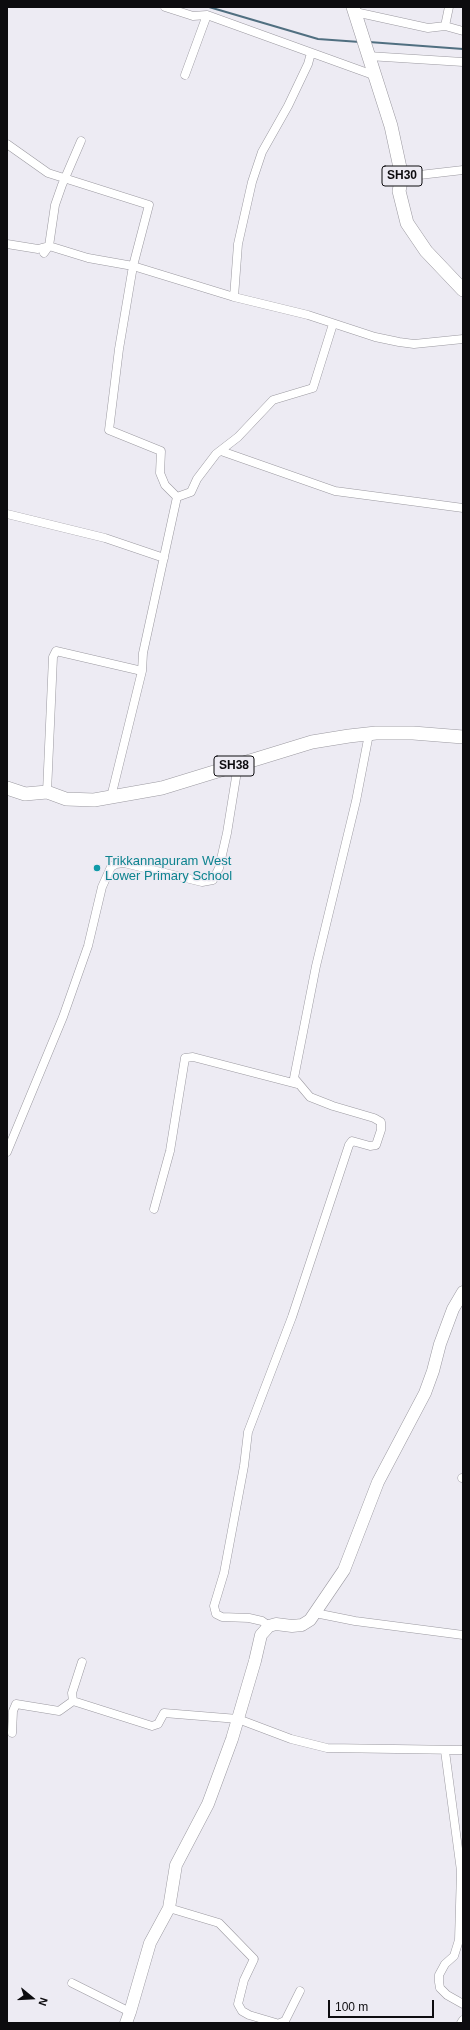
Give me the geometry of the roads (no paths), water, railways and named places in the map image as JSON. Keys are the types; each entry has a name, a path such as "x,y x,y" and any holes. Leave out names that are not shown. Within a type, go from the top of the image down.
{"main road":[{"name":"SH30","path":"354,9 391,126 402,177 399,191 407,223 426,251 463,290"},
{"name":"SH38","path":"7,788 25,794 47,792 66,799 94,800 162,788 312,742 369,734 413,733 463,737"}],"street":[{"path":"166,7 193,16 207,15 376,76"},
{"path":"445,26 449,7"},
{"path":"354,9 428,28 445,26 463,31"},
{"path":"185,75 207,15"},
{"path":"365,46 463,62"},
{"path":"234,297 238,244 252,182 262,152 288,106 312,53"},
{"path":"44,253 49,246 55,205 81,141"},
{"path":"7,144 48,173 65,180 149,205 133,266 119,349 109,430 161,451 160,473 165,485 177,497"},
{"path":"402,177 463,170"},
{"path":"7,244 38,249 49,246 88,258 133,266 234,297 308,315 333,324 399,342 421,343 463,339"},
{"path":"177,497 191,492 197,479 210,460 238,437 272,400 313,388 333,324"},
{"path":"221,451 335,491 463,508"},
{"path":"111,798 142,671 142,653 164,558 168,530 177,497"},
{"path":"8,515 105,538 164,558"},
{"path":"47,792 53,657 56,651 142,671"},
{"path":"269,1626 262,1621 249,1618 222,1617 216,1614 214,1606 224,1573 244,1466 248,1432 292,1317 349,1145 352,1141 370,1146 376,1145 381,1130 381,1122 310,1097 297,1084 294,1078 316,966 356,801 369,734"},
{"path":"7,1152 10,1138 63,1018 88,946 94,912 102,887 111,867 116,864 124,863 202,882 213,880 219,868 227,833 238,765"},
{"path":"154,1209 170,1151 185,1058 193,1057 297,1084"},
{"path":"72,1983 128,2018 150,1943 169,1908 176,1866 208,1804 238,1719 255,1661 261,1634 269,1626 276,1624 292,1626 302,1625 310,1620 344,1570 378,1482 425,1392 453,1309 463,1292"},
{"path":"315,1613 355,1621 463,1634"},
{"path":"72,1702 72,1693 82,1662"},
{"path":"72,1702 152,1726 158,1724 164,1712 238,1719 291,1739 327,1748 445,1751 463,1750"},
{"path":"12,1733 13,1711 16,1704 59,1711 72,1702"},
{"path":"445,1751 462,1871 459,1940 454,1956 445,1964 439,1975 439,1982 440,1988 447,1995 463,2004"},
{"path":"169,1908 219,1923 254,1959 244,1980 238,2004 242,2011 249,2016 276,2023"},
{"path":"280,2023 286,2021 300,1991"}],"waterway":[{"path":"209,7 318,39 360,42"},
{"path":"369,42 463,49"}],"place":[{"name":"Trikkannapuram West Lower Primary School","path":"97,868"}]}
